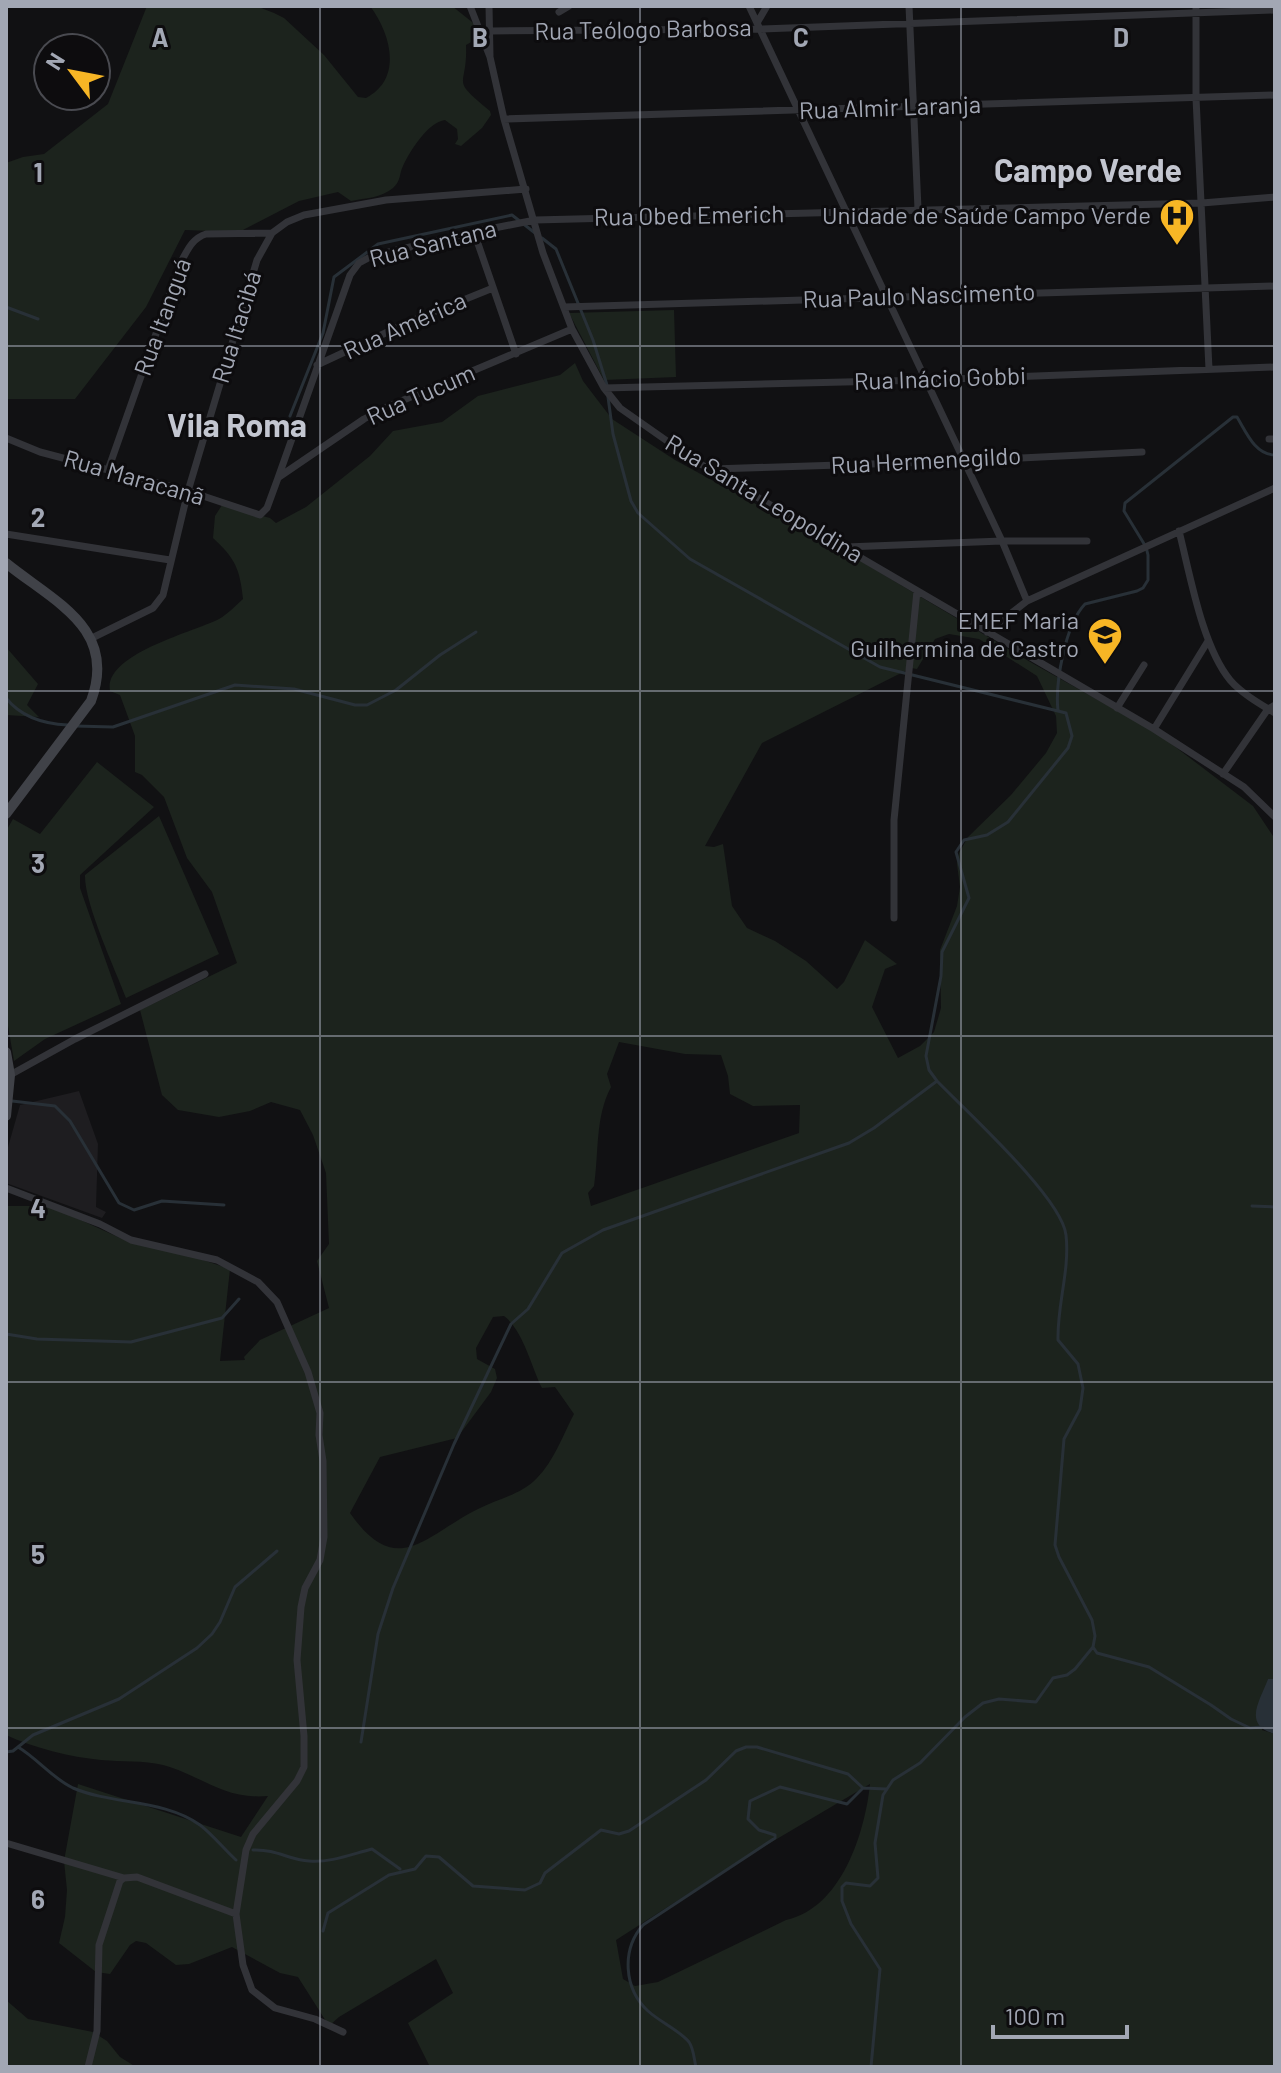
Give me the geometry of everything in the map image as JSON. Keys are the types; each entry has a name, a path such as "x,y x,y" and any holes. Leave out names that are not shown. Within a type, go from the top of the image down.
{"street":[{"name":"Rua Santa Leopoldina","path":"470,6 490,57 504,119 543,253 572,329 604,388 628,415 709,469 1154,729 1244,787 1275,817"},
{"path":"489,6 490,57"},
{"path":"559,12 569,6"},
{"path":"749,6 1002,541 1027,601"},
{"path":"758,26 767,6"},
{"path":"909,6 918,209"},
{"path":"1196,9 1196,98 1209,369"},
{"name":"Rua Teólogo Barbosa","path":"491,31 909,24 1196,9 1275,10"},
{"name":"Rua Almir Laranja","path":"504,119 1275,95"},
{"path":"272,233 287,222 324,210 386,200 526,189"},
{"name":"Rua Obed Emerich","path":"535,220 1202,203 1275,197"},
{"name":"Rua Santana","path":"263,514 350,275 359,263 372,256 535,220"},
{"path":"474,232 516,354"},
{"name":"Rua Itanguá","path":"108,470 182,260 191,244 206,234 272,233"},
{"name":"Rua Itacibá","path":"92,638 153,608 163,595 188,491 257,260 272,233"},
{"name":"Rua Paulo Nascimento","path":"564,307 1275,286"},
{"name":"Rua América","path":"317,365 409,322 493,288"},
{"name":"Rua Tucum","path":"278,478 364,419 387,407 572,329"},
{"name":"Rua Inácio Gobbi","path":"604,388 1275,367"},
{"name":"Rua Maracanã","path":"6,438 40,452 263,514"},
{"name":"Rua Hermenegildo","path":"709,469 1142,452"},
{"path":"987,632 1027,601 1275,488"},
{"path":"1179,531 1208,641 1231,682 1273,709 1223,774"},
{"path":"6,534 170,560"},
{"path":"843,547 1087,541"},
{"path":"6,563 62,605 92,638 99,666 91,701 6,814"},
{"path":"894,918 894,820 917,591"},
{"path":"1154,729 1208,641"},
{"path":"1117,708 1144,665"},
{"path":"10,1075 205,974"},
{"path":"6,1053 10,1075 6,1116"},
{"path":"6,1188 100,1224 131,1240 217,1260 258,1282 277,1302 318,1400 323,1473 323,1547 302,1598 297,1660 304,1767 294,1785 253,1834 246,1850 236,1914 243,1965 252,1990 275,2008 315,2019 343,2032"},
{"path":"6,1843 124,1878 137,1877 236,1914"},
{"path":"88,2067 97,2031 99,1945 120,1881 124,1878"}],"shaded area":[{"path":"147,6 256,6 274,13 284,18 324,55 358,97 366,98 378,90 385,80 390,55 388,42 370,6 452,6 477,26 480,37 466,45 463,82 464,87 491,115 482,128 461,146 455,144 457,129 445,120 432,126 410,153 396,185 383,194 351,201 338,192 299,201 239,232 185,230 146,307 75,399 6,399 6,163 44,154 98,112 112,112 112,94"},
{"path":"674,310 676,377 604,380 569,313"},
{"path":"575,363 583,381 612,419 675,460 857,559 1157,733 1253,806 1275,839 1275,1679 1268,1679 1262,1730 1275,1734 1275,2067 430,2067 408,2023 453,1993 436,1959 329,2026 298,1977 280,1973 232,1947 189,1964 176,1965 146,1943 136,1941 110,1974 96,1972 59,1943 67,1890 64,1861 78,1784 241,1837 268,1796 226,1791 163,1765 77,1757 6,1735 6,1206 50,1206 131,1243 191,1256 230,1269 220,1361 245,1360 244,1357 260,1340 329,1308 317,1261 329,1244 326,1173 313,1135 300,1110 271,1102 250,1111 219,1117 178,1110 162,1095 140,1010 237,963 212,892 187,858 164,797 135,772 135,736 120,695 110,691 112,678 135,655 219,619 243,599 235,565 213,538 215,516 222,505 270,518 276,523 306,507 370,456 393,431 442,422 478,396 560,375","holes":["949,634 979,639 1037,676 1056,716 1057,733 1046,753 1011,795 968,837 959,853 960,887 957,906 940,950 941,1008 934,1032 920,1046 898,1058 872,1007 885,969 897,964 865,940 844,982 837,989 806,961 747,928 732,906 723,844 705,846 762,743 911,668 917,669 935,639","619,1042 685,1054 721,1055 730,1094 753,1106 800,1105 799,1133 591,1206 588,1193 594,1186 602,1110 611,1087 607,1074","504,1316 511,1322 542,1388 555,1387 574,1414 562,1439 543,1471 531,1484 478,1509 426,1540 397,1548 382,1544 367,1533 350,1513 380,1457 457,1438 491,1392 497,1378 495,1369 477,1359 476,1348 493,1317","870,1784 856,1845 836,1884 822,1900 805,1913 658,1982 635,1986 623,1979 616,1940 741,1860"]},
{"path":"6,647 38,684 27,705 39,717 6,715"},
{"path":"97,762 154,807 80,875 80,888 121,1004 45,1039 14,1061 6,1014 6,831 13,819 40,834"},
{"path":"159,816 219,954 126,998 89,902 85,875"},
{"path":"79,1091 98,1144 96,1207 106,1212 102,1218 6,1183 6,1154 20,1105"},
{"path":"1268,1679 1275,1679 1275,1734 1259,1725 1256,1718"},
{"path":"6,2000 28,2019 93,2032 136,2067 6,2067"}],"waterway":[{"path":"290,416 323,333 334,277 378,244 512,215 535,233"},
{"path":"542,238 556,249 593,340 607,385"},
{"path":"6,307 38,319"},
{"path":"608,397 613,434 631,501 638,513 690,559 880,667 1066,713 1072,736 1068,748 1008,822 987,835 964,840 956,852 969,898 942,952 941,976 926,1056 929,1070 937,1081 1031,1178 1060,1219 1066,1235 1058,1340 1078,1364 1083,1388 1080,1409 1064,1439 1055,1545 1092,1620 1095,1636 1093,1647 1075,1669 1067,1675 1053,1678 1036,1702 999,1699 983,1703 920,1763 893,1780 883,1795 875,1843 878,1878 870,1886 846,1883 842,1887 842,1901 851,1924 880,1969 871,2067"},
{"path":"1058,711 1063,655 1078,613 1085,604 1137,591 1148,580 1146,547 1124,511 1125,503 1233,417 1237,417 1257,447 1275,455"},
{"path":"75,726 113,727 235,685 294,689 355,705 367,705 396,690 440,655 476,632"},
{"path":"6,698 34,718 68,725"},
{"path":"361,1742 378,1634 393,1588 454,1444 511,1324 528,1309 562,1253 603,1230 849,1143 937,1081"},
{"path":"12,1101 55,1106 70,1121 119,1203 134,1210 162,1201 224,1205"},
{"path":"1252,1206 1275,1207"},
{"path":"6,1334 37,1339 131,1342 222,1318 239,1299"},
{"path":"6,1752 13,1751 33,1735 119,1699 197,1648 220,1622 235,1587 277,1551"},
{"path":"1093,1647 1097,1653 1149,1667 1250,1728 1262,1727"},
{"path":"18,1747 73,1788 155,1806 186,1817 200,1825 236,1860"},
{"path":"323,1931 328,1913 389,1875 415,1869 426,1856 439,1857 473,1886 525,1890 540,1883 545,1873 601,1830 619,1834 629,1831 706,1780 736,1751 746,1747 757,1747 848,1774 863,1788 886,1789"},
{"path":"696,2067 689,2042 648,2011 634,1992 628,1969 636,1935 643,1925 775,1838 775,1835 759,1830 748,1819 750,1801 780,1787 847,1804 863,1788"},
{"path":"253,1850 302,1860 325,1861 372,1849 400,1869"}],"place":[{"name":"Unidade de Saúde Campo Verde","path":"1177,247"},
{"name":"EMEF Maria Guilhermina de Castro","path":"1105,666"}],"district":[{"name":"Campo Verde","path":"1088,171"},
{"name":"Vila Roma","path":"237,426"}]}
